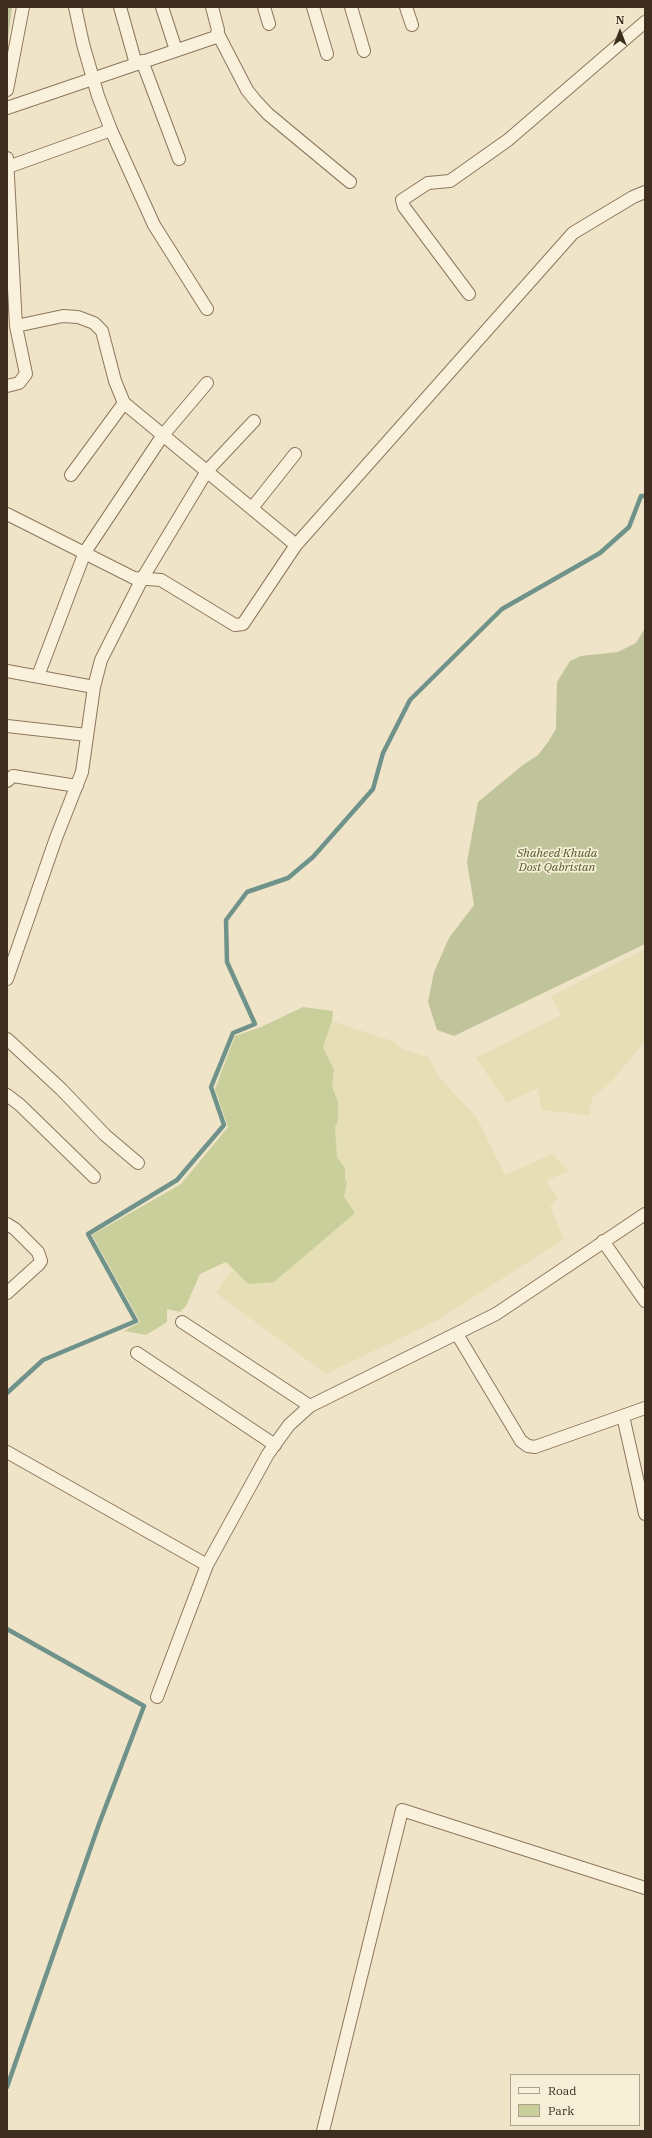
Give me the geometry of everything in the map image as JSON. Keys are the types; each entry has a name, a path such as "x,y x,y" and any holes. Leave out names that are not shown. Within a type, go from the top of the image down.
{"street":[{"path":"7,90 23,7"},
{"path":"75,7 93,78 111,130 154,224 207,309"},
{"path":"120,7 139,63 180,159"},
{"path":"162,7 176,50"},
{"path":"212,7 218,34 247,90 254,100 268,114 350,182"},
{"path":"264,7 269,24"},
{"path":"313,7 327,54"},
{"path":"351,7 364,51"},
{"path":"406,7 412,25"},
{"path":"469,294 404,207 402,200 404,197 428,183 450,181 508,140 645,22"},
{"path":"7,108 216,37 218,34"},
{"path":"7,386 19,383 26,374 16,326 7,163 111,130"},
{"path":"7,514 134,578 156,578 161,580 238,625 244,622 296,545 573,234 633,196 645,192"},
{"path":"16,326 63,316 78,317 94,323 102,331 115,381 124,403 296,545"},
{"path":"38,676 85,552 163,434 207,383"},
{"path":"72,475 124,403"},
{"path":"7,979 56,838 82,772 94,687 101,660 142,578 207,471 254,421"},
{"path":"252,508 295,454"},
{"path":"7,671 94,687"},
{"path":"7,726 87,734"},
{"path":"7,781 13,776 77,786"},
{"path":"7,1039 61,1089 105,1135 138,1163"},
{"path":"7,1095 20,1105 94,1177"},
{"path":"157,1698 207,1565 275,1445 289,1425 310,1406 496,1314 645,1214"},
{"path":"7,1224 15,1229 38,1252 41,1260 40,1264 7,1293"},
{"path":"603,1241 645,1301"},
{"path":"182,1322 310,1406"},
{"path":"457,1334 521,1441 528,1446 534,1447 645,1408"},
{"path":"137,1353 275,1445"},
{"path":"623,1416 645,1514"},
{"path":"7,1452 207,1565"},
{"path":"322,2131 402,1810 645,1888"}],"shaded area":[{"path":"645,949 645,1041 613,1080 592,1098 589,1115 541,1110 538,1088 507,1103 476,1058 561,1015 551,996"},
{"path":"332,1021 395,1042 402,1049 428,1057 439,1077 477,1118 505,1175 552,1154 568,1171 546,1181 558,1198 550,1207 564,1239 436,1321 326,1374 216,1293 232,1270 248,1284 344,1197 347,1183 345,1180 345,1168 337,1157 335,1127 338,1121 338,1102 332,1086 334,1070 323,1047"}],"green space":[{"path":"7,7 12,7 7,47"},
{"name":"Shaheed Khuda Dost Qabristan","path":"645,628 645,944 454,1036 437,1030 428,1002 434,972 449,938 474,905 467,862 478,802 523,765 538,755 548,742 556,729 557,682 570,661 581,656 618,652 636,643"},
{"path":"303,1007 333,1011 332,1021 323,1047 334,1070 332,1086 338,1102 338,1121 335,1127 337,1157 345,1168 345,1180 347,1182 344,1197 355,1213 274,1282 248,1284 226,1262 200,1274 186,1306 180,1312 167,1309 167,1322 146,1335 124,1331 140,1322 92,1235 181,1184 228,1127 215,1089 235,1036 261,1027"}],"waterway":[{"path":"7,1393 43,1360 136,1321 88,1234 177,1180 224,1125 211,1087 233,1033 255,1024 227,962 226,920 247,892 288,878 313,857 373,789 383,753 410,700 502,609 600,553 629,527 641,496 645,496"},
{"path":"7,1629 144,1706 99,1824 7,2087"}]}
